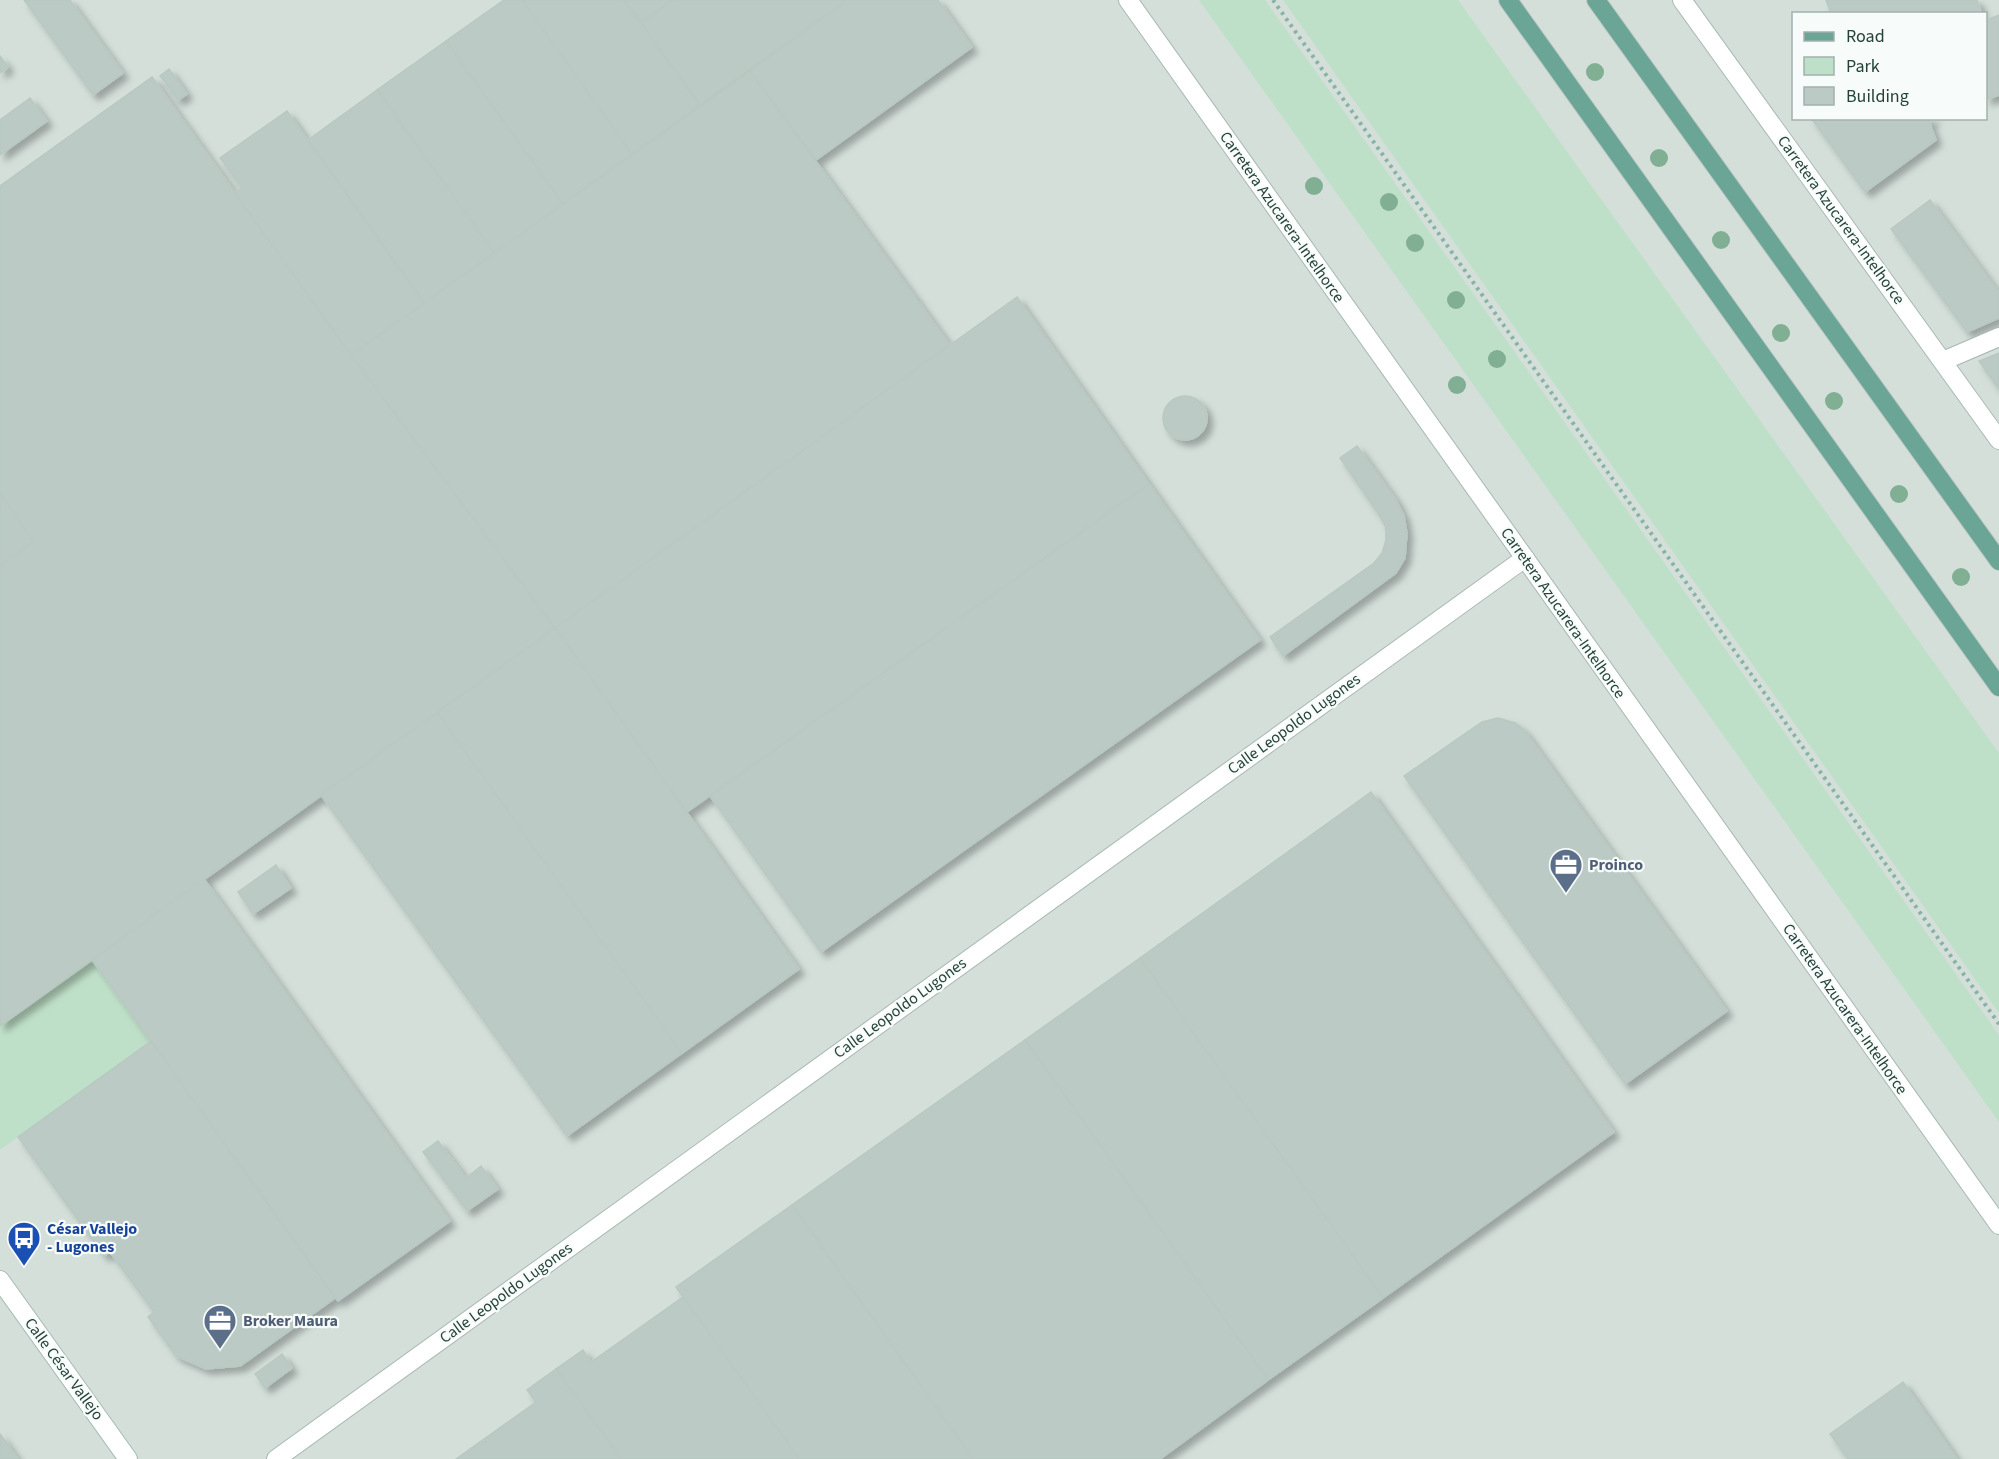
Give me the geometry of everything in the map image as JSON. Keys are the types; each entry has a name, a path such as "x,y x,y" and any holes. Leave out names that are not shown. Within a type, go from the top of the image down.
{"main road":[{"path":"1508,0 1999,687"},
{"path":"1596,0 1999,561"}],"street":[{"name":"Carretera Azucarera-Intelhorce","path":"1128,0 1999,1225"},
{"name":"Carretera Azucarera-Intelhorce","path":"1682,0 1999,440"},
{"path":"1943,361 1999,337"},
{"name":"Calle Leopoldo Lugones","path":"276,1459 1525,558"},
{"name":"Calle César Vallejo","path":"0,1280 128,1459"}],"path":[{"path":"1274,0 1999,1024"}],"shaded area":[{"path":"0,0 1999,0 1999,1459 0,1459"}],"green space":[{"path":"1199,0 1265,0 1999,1035 1999,1122"},
{"path":"1283,0 1458,0 1999,753 1999,1013"},
{"path":"92,960 151,1041 0,1150 0,1026"}],"building":[{"path":"24,0 70,0 123,73 93,95"},
{"path":"504,0 522,0 632,154 563,204 446,41"},
{"path":"522,0 624,0 700,105 632,154"},
{"path":"624,0 673,0 641,23"},
{"path":"673,0 847,0 700,105 641,23"},
{"path":"847,0 938,0 972,47 816,160 750,71"},
{"path":"1826,0 1977,0 1981,12 1830,12"},
{"path":"1999,15 1999,95 1987,100 1987,20"},
{"path":"446,41 563,204 494,253 377,90"},
{"path":"0,56 8,67 0,73"},
{"path":"169,69 187,94 178,100 160,76"},
{"path":"750,71 950,345 555,628 351,355"},
{"path":"152,77 351,355 555,628 0,1026 0,565 33,542 0,494 0,186"},
{"path":"377,90 494,253 424,303 308,140"},
{"path":"30,98 47,121 0,155 0,120"},
{"path":"287,111 424,303 351,355 235,193 242,188 220,158"},
{"path":"1812,120 1931,120 1929,121 1936,140 1865,192"},
{"path":"1930,200 1999,293 1999,318 1967,332 1891,229"},
{"path":"1017,297 1149,484 687,812 555,628"},
{"path":"1999,353 1999,389 1979,361"},
{"path":"1185,396 1201,402 1207,418 1201,434 1185,440 1169,434 1163,418 1169,402"},
{"path":"1357,446 1396,500 1404,516 1407,533 1405,558 1396,573 1283,656 1270,637 1374,563 1382,553 1386,540 1386,528 1340,458"},
{"path":"1149,484 1260,640 821,952 710,796"},
{"path":"0,494 33,542 0,565"},
{"path":"555,628 799,969 681,1054 437,713"},
{"path":"437,713 682,1053 567,1136 321,795"},
{"path":"1498,718 1515,723 1524,730 1727,1011 1625,1084 1404,776 1482,722"},
{"path":"1371,792 1614,1132 1383,1298 1140,958"},
{"path":"276,865 291,888 253,914 238,892"},
{"path":"204,879 450,1221 338,1301 92,960"},
{"path":"1140,958 1383,1298 1268,1380 1025,1040"},
{"path":"1025,1040 1268,1380 1160,1459 973,1459 792,1205"},
{"path":"151,1041 335,1298 240,1366 206,1369 176,1356 148,1317 154,1312 110,1252 104,1256 18,1137"},
{"path":"438,1141 466,1178 481,1166 498,1189 467,1211 423,1152"},
{"path":"792,1205 973,1459 799,1459 683,1297 676,1287"},
{"path":"683,1297 799,1459 621,1459 556,1369 583,1350 591,1362"},
{"path":"282,1354 292,1368 265,1388 255,1374"},
{"path":"556,1369 621,1459 456,1459 536,1402 527,1390"},
{"path":"1903,1382 1957,1459 1848,1459 1830,1434"},
{"path":"0,1434 18,1459 0,1459"}],"place":[{"name":"Proinco","path":"1566,894"},
{"name":"César Vallejo - Lugones","path":"24,1267"},
{"name":"Broker Maura","path":"220,1350"}]}
